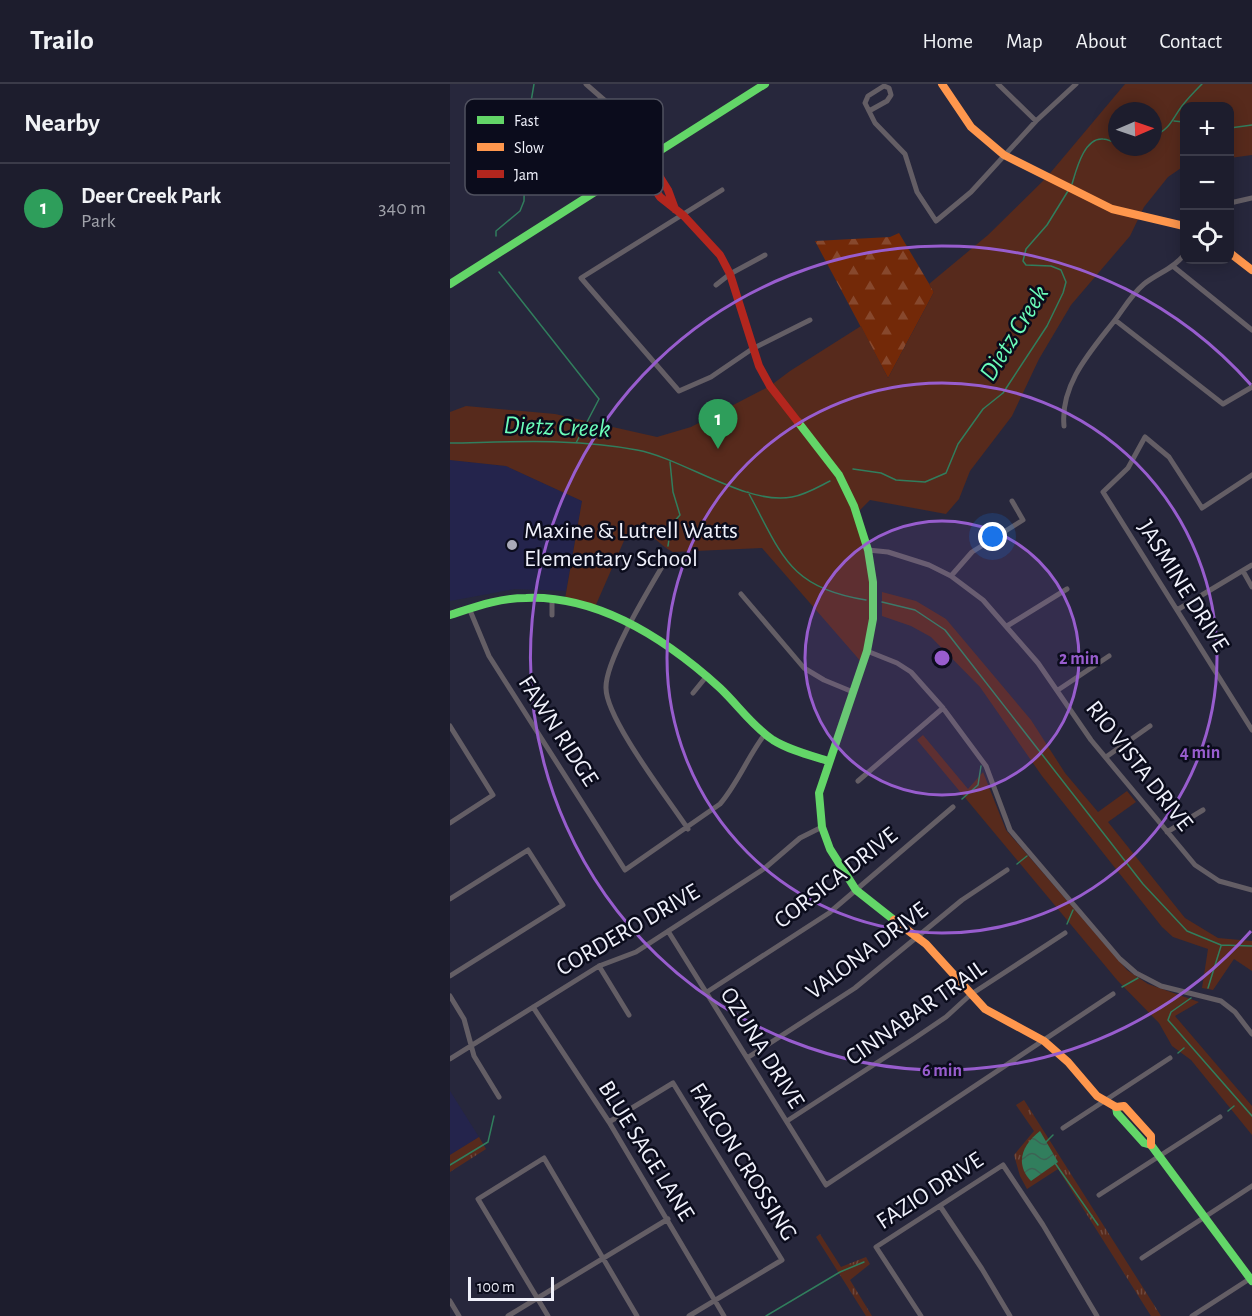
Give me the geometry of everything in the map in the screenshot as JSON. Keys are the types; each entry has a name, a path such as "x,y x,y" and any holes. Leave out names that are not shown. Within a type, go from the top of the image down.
{"street":[{"path":"586,84 603,99"},
{"path":"663,149 765,84"},
{"path":"942,84 953,104 971,127 1004,155 1088,199 1131,214 1180,225"},
{"path":"998,84 1036,121"},
{"path":"869,111 887,101 891,95 889,88 884,86 868,96 865,103 869,111 875,123 905,154 917,192 936,221 971,192 1036,121 1076,84"},
{"path":"663,181 669,190 675,209"},
{"path":"722,190 684,216 581,278 679,391 726,369 752,348 810,320"},
{"path":"450,285 590,195"},
{"path":"659,195 684,216 715,248 730,274 752,348 770,386 839,475 854,506 868,550 873,582 873,619 867,651 828,761 819,794 822,827 840,868 856,890 879,912 917,936 970,995 998,1018 1044,1041 1068,1062 1088,1087 1116,1107 1117,1113 1144,1143 1151,1145 1203,1218 1251,1279 1192,1316"},
{"path":"1234,202 1252,198"},
{"path":"716,285 730,274 765,255"},
{"path":"1234,256 1252,270"},
{"path":"1064,426 1064,407 1070,388 1085,359 1144,284 1174,267 1180,260"},
{"path":"1174,267 1252,330"},
{"path":"1115,320 1223,404 1252,387"},
{"name":"JASMINE DRIVE","path":"1252,475 1202,508 1168,457 1144,437 1128,468 1103,492 1252,730"},
{"path":"951,576 972,552 1023,520 1012,501"},
{"name":"RIO VISTA DRIVE","path":"868,550 910,558 951,576 983,600 1058,690 1106,757 1167,832 1205,874 1219,881 1252,890"},
{"path":"666,560 610,668 606,682 607,699 617,721 688,829 725,799 749,755 765,734"},
{"path":"1177,610 1252,566"},
{"path":"1243,571 1252,587"},
{"path":"1007,626 1067,589"},
{"path":"741,594 804,668 824,680 854,692"},
{"path":"552,598 552,615"},
{"path":"450,615 504,599 552,598 593,606 632,625 676,651 706,676 765,734 783,746 828,761"},
{"name":"FAWN RIDGE","path":"469,608 489,656 625,870 688,829"},
{"path":"867,651 897,663 911,672 943,708 986,766 1010,830 1120,959 1136,973 1161,986 1221,1001 1235,1012 1252,1034"},
{"path":"1058,690 1109,656"},
{"path":"693,693 706,676"},
{"path":"858,781 943,708"},
{"path":"450,726 494,795 450,823"},
{"path":"1106,757 1150,726"},
{"path":"450,744 458,739"},
{"name":"CORSICA DRIVE","path":"707,992 808,928 953,807"},
{"path":"1167,832 1203,810"},
{"name":"CORDERO DRIVE","path":"450,1059 599,966 636,951 765,868 800,838 822,827"},
{"path":"450,899 528,850 563,905 450,976"},
{"name":"VALONA DRIVE","path":"747,1058 855,988 962,900 1007,870"},
{"name":"OZUNA DRIVE","path":"668,931 826,1185 1044,1041"},
{"name":"CINNABAR TRAIL","path":"787,1121 915,1038 946,1017 970,995 1065,933"},
{"path":"599,966 629,1015"},
{"path":"1044,1041 1113,994"},
{"path":"450,996 464,1019 478,1064 499,1097"},
{"name":"BLUE SAGE LANE","path":"533,1007 609,1122 724,1316"},
{"path":"1063,1128 1170,1058"},
{"name":"FALCON CROSSING","path":"609,1122 673,1083 782,1260 715,1300"},
{"path":"1099,1195 1220,1117"},
{"path":"548,1316 478,1199 544,1158 637,1316"},
{"name":"FAZIO DRIVE","path":"921,1316 876,1247 1003,1165 1043,1225 1097,1316"},
{"path":"1142,1258 1252,1186"},
{"path":"940,1206 1010,1316"},
{"path":"507,1316 668,1219"},
{"path":"689,1316 715,1300"},
{"path":"450,1301 459,1316"}],"shaded area":[{"name":"Maxine & Lutrell Watts Elementary School","path":"450,460 506,466 582,501 566,591 515,589 450,601"},
{"path":"450,1091 479,1137 450,1155"}],"green space":[{"path":"1125,84 1252,84 1252,155 1234,157 1234,102 1180,102 1180,169 1168,177 1144,207 1130,236 1071,305 1039,359 1012,416 970,471 959,499 946,514 870,500 857,513 873,592 863,664 762,548 673,552 648,533 630,527 595,607 565,599 582,501 506,466 450,460 450,412 466,406 555,414 657,437 691,427 770,386 861,326 888,378 934,292 929,284 988,235 1046,178 1108,104 1108,156 1162,156 1162,102 1110,102"},
{"path":"899,233 934,292 888,378 815,241 890,237"},
{"path":"882,592 916,601 946,619 1031,720 1065,773 1098,812 1127,791 1136,802 1108,822 1185,918 1218,938 1252,941 1252,971 1234,959 1213,990 1202,988 1208,949 1173,937 1162,927 1042,776 980,687 931,637 911,626 882,616"},
{"path":"923,735 968,789 983,772 1006,830 1127,970 1148,984 1199,1002 1175,1016 1252,1106 1252,1135 1191,1060 1172,1046 1159,1023 1117,980 917,740"},
{"path":"1024,1100 1161,1316 1151,1316 1058,1169 1027,1189 1020,1176 1014,1155 1034,1131 1016,1105"},
{"path":"479,1137 486,1149 450,1172 450,1155"},
{"path":"820,1234 841,1267 866,1257 870,1264 850,1280 872,1316 866,1316 816,1237"}],"water":[{"path":"1040,1131 1058,1162 1031,1181 1023,1167 1023,1154 1029,1142"}],"waterway":[{"path":"531,99 534,84"},
{"name":"Dietz Creek","path":"1162,131 1202,84"},
{"path":"1174,121 1180,122"},
{"path":"1234,127 1252,125"},
{"name":"Dietz Creek","path":"1072,184 1086,149 1096,140 1108,139"},
{"name":"Dietz Creek","path":"853,469 881,473 896,480 925,482 946,473 958,444 983,409 1003,393 1047,326 1063,293 1066,282 1061,270 1051,266 1026,265 1023,261 1026,249 1047,225 1068,191"},
{"path":"496,236 496,231 520,211 524,195"},
{"path":"499,272 599,399 576,443"},
{"name":"Dietz Creek","path":"450,443 567,442 614,446 655,455 735,488 755,495 774,498 797,496 830,481"},
{"path":"668,546 671,525 680,515 673,492 670,462"},
{"path":"748,492 780,550 790,565 803,577 819,587 866,600"},
{"path":"882,602 915,610 945,630 1143,884 1187,931 1221,945 1252,946"},
{"path":"962,799 978,785 981,766"},
{"path":"1017,864 1027,856"},
{"path":"1067,924 1073,910"},
{"path":"1208,988 1221,946"},
{"path":"1122,987 1138,978"},
{"path":"1191,998 1171,1012 1168,1020 1252,1116"},
{"path":"1178,1053 1184,1048"},
{"path":"1228,1111 1234,1106"},
{"path":"450,1165 488,1142 494,1116"},
{"path":"1045,1143 1053,1135"},
{"path":"1055,1163 1098,1225"},
{"path":"766,1316 840,1272 864,1262"}],"traffic: fast":[{"path":"663,149 765,84"},
{"path":"450,284 590,195"},
{"path":"798,422 839,475 854,506 868,550 873,582 873,619 867,651 819,793 822,827 830,849 856,890 894,920"},
{"path":"450,615 497,601 516,598 553,599 580,604 606,613 631,624 678,653 720,688 752,722 773,740 828,761"},
{"path":"1116,1107 1117,1113 1144,1143 1151,1145 1252,1281"}],"traffic: slow":[{"path":"942,84 971,127 1004,155 1112,209 1180,225"},
{"path":"1234,256 1252,270"},
{"path":"894,920 926,944 985,1009 1044,1041 1068,1062 1097,1096 1116,1107 1124,1106 1151,1136 1151,1145"}],"traffic: jam":[{"path":"663,182 675,209"},
{"path":"659,195 684,216 720,255 730,274 759,366 770,386 798,422"}],"place":[{"name":"Deer Creek Park","path":"718,449"},
{"name":"Maxine & Lutrell Watts Elementary School","path":"512,545"}]}
